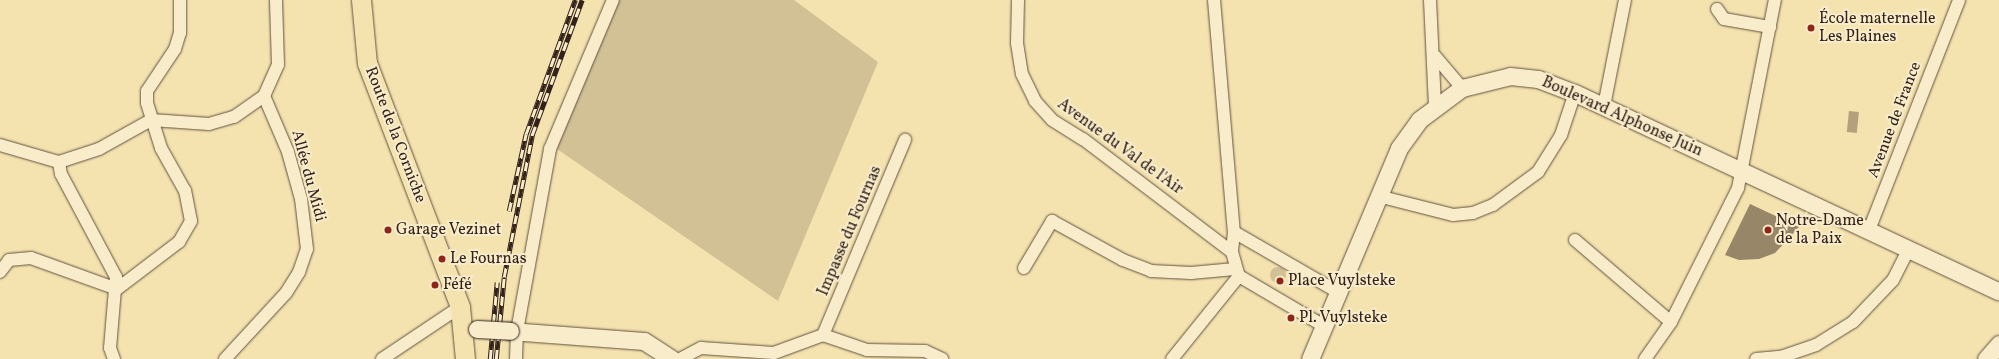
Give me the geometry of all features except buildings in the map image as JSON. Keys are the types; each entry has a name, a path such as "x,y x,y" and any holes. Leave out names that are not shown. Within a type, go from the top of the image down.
{"main road":[{"name":"Route de la Corniche","path":"361,0 367,63 460,307 471,329 465,359"}],"street":[{"path":"117,289 179,242 191,221 185,191 151,120 147,91 175,49 180,33 180,0"},
{"path":"0,145 59,162 99,149 151,120 209,124 234,117 264,96 278,65 276,0"},
{"path":"516,359 513,331 550,149 612,0"},
{"name":"Avenue du Val de l'Air","path":"1018,0 1020,58 1035,101 1052,120 1096,148 1232,252"},
{"path":"1214,0 1234,232 1232,252 1237,272"},
{"path":"1430,0 1428,16 1434,56 1435,106"},
{"path":"1604,106 1625,0"},
{"path":"1645,359 1671,322 1738,188 1775,0"},
{"name":"Avenue de France","path":"1869,230 1959,0"},
{"path":"1717,9 1724,19 1770,27"},
{"path":"1434,56 1462,88"},
{"name":"Boulevard Alphonse Juin","path":"1310,359 1399,148 1418,120 1435,106 1462,88 1510,76 1538,79 1604,106 1999,292"},
{"path":"1378,196 1425,210 1453,215 1473,213 1493,205 1538,172 1561,135 1574,93"},
{"name":"Allée du Midi","path":"225,359 286,293 299,272 307,250 301,199 282,138 264,96"},
{"name":"Impasse du Fournas","path":"823,335 905,140"},
{"path":"59,162 61,174 116,277 117,289 110,348 114,359"},
{"path":"1024,268 1052,221 1123,260 1151,271 1191,273 1237,272 1324,326"},
{"path":"1234,232 1338,292"},
{"path":"1575,240 1671,322"},
{"path":"1756,359 1781,357 1816,345 1853,322 1893,280 1910,249"},
{"path":"0,272 10,260 31,258 117,289"},
{"path":"1172,359 1237,272"},
{"path":"382,359 460,307"},
{"path":"471,329 644,341 672,359"},
{"path":"680,359 701,348 774,353 823,335 867,350 925,351 942,359"},
{"path":"1986,359 1999,344"}],"shaded area":[{"path":"617,0 794,0 878,62 778,301 557,149 562,129"},
{"path":"1849,111 1859,112 1857,133 1847,132"},
{"path":"1278,267 1284,269 1286,275 1284,281 1278,283 1272,281 1270,275 1272,269"}],"railway":[{"path":"509,211 526,134 575,0"},
{"path":"496,359 504,277 532,135 582,0"},
{"path":"490,359 497,282"}],"place":[{"name":"École maternelle Les Plaines","path":"1811,28"},
{"name":"Garage Vezinet","path":"388,230"},
{"name":"Notre-Dame de la Paix","path":"1768,230"},
{"name":"Le Fournas","path":"442,259"},
{"name":"Place Vuylsteke","path":"1280,281"},
{"name":"Féfé","path":"435,285"},
{"name":"Pl. Vuylsteke","path":"1291,318"}]}
